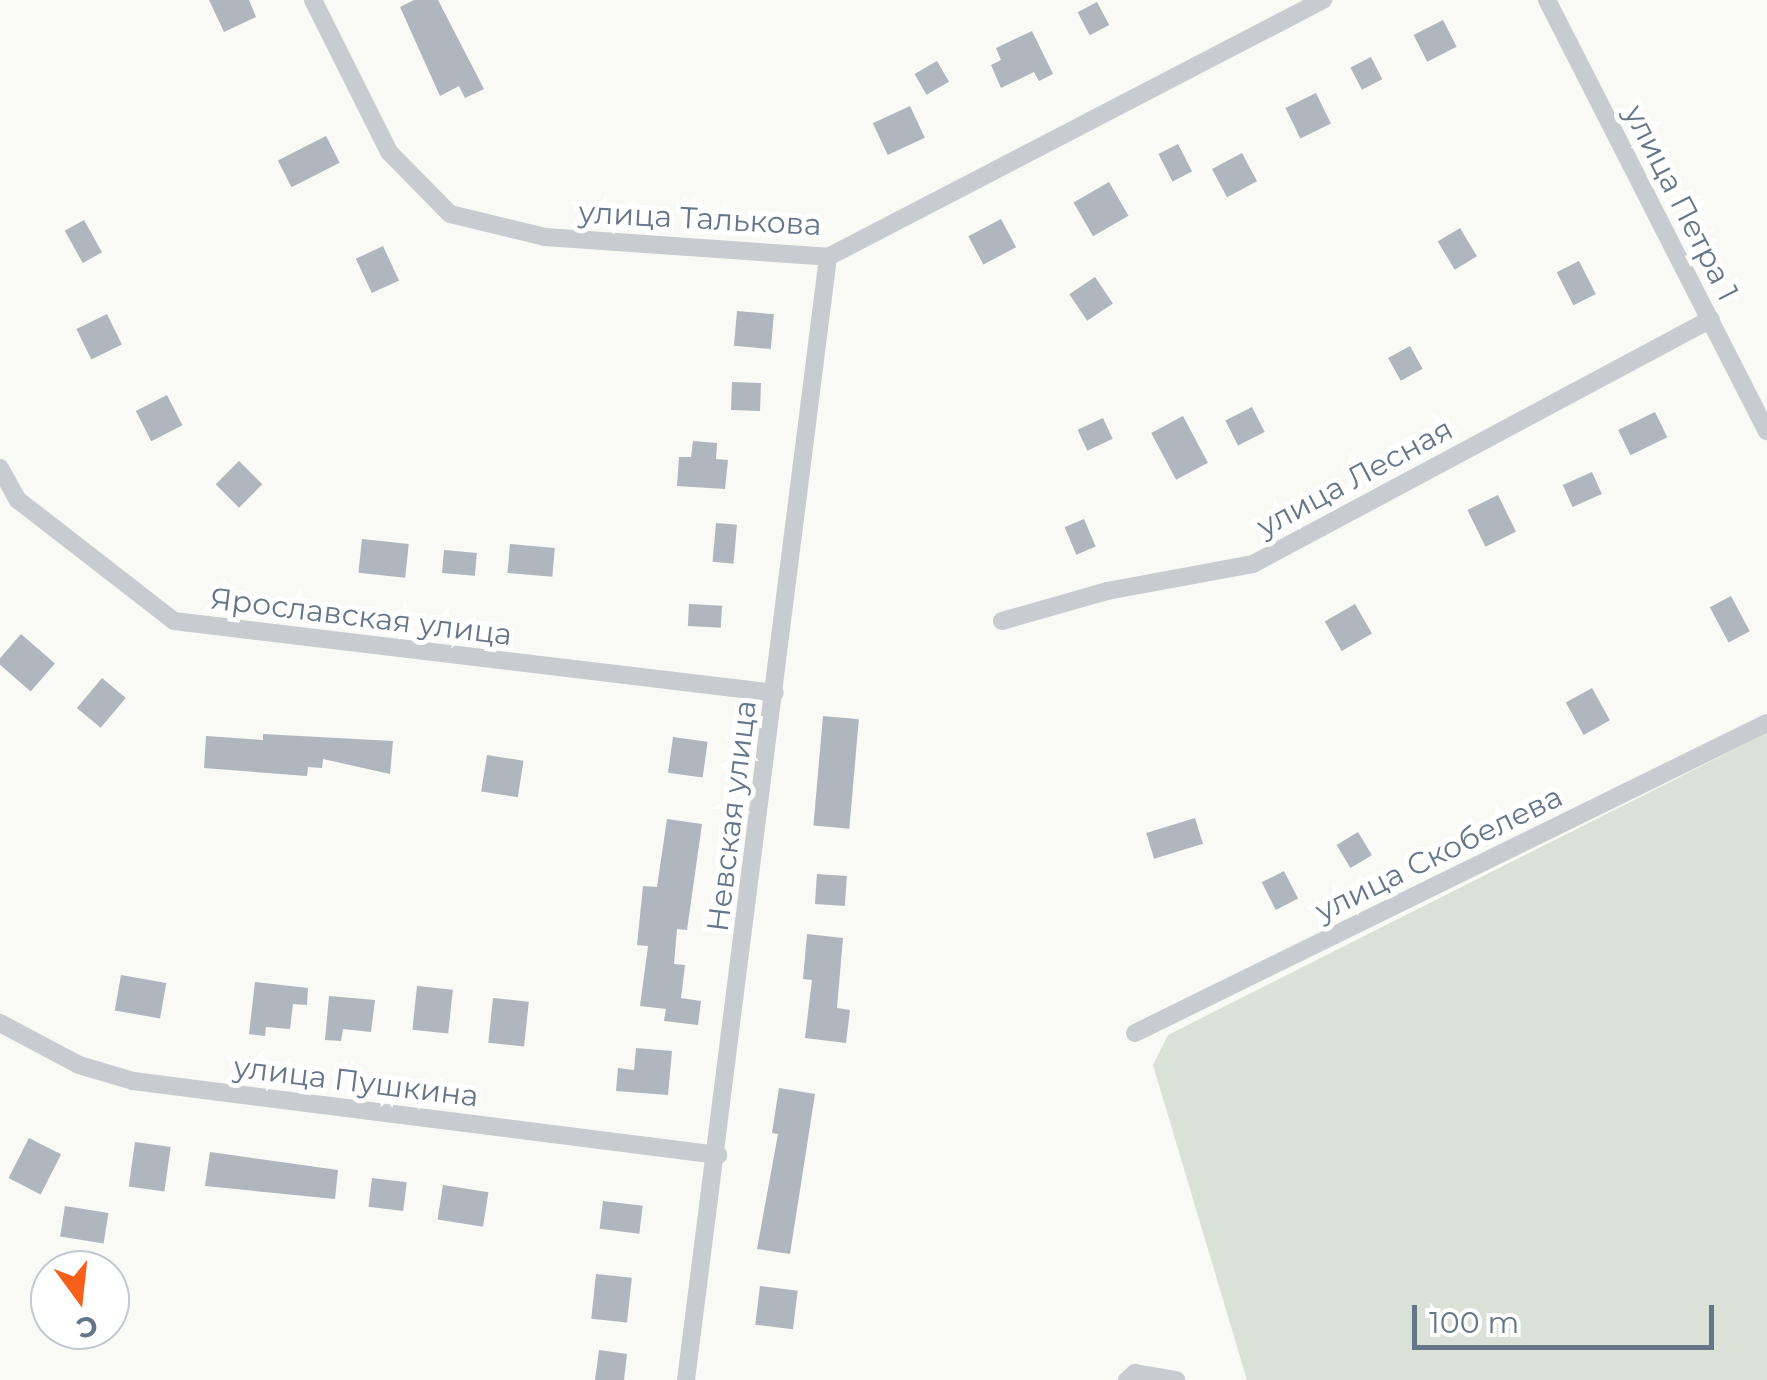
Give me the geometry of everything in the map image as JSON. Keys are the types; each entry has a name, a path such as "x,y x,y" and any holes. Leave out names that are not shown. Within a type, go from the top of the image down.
{"street":[{"name":"улица Талькова","path":"313,0 390,152 450,214 544,237 828,257 1323,0"},
{"name":"улица Петра 1","path":"1546,0 1767,431"},
{"name":"Невская улица","path":"686,1380 718,1155 828,257"},
{"name":"улица Лесная","path":"1002,621 1106,592 1253,564 1710,319"},
{"name":"Ярославская улица","path":"0,468 18,500 174,621 775,692"},
{"name":"улица Скобелева","path":"1136,1034 1767,723"},
{"name":"улица Пушкина","path":"0,1023 79,1066 134,1081 718,1155"},
{"path":"1128,1380 1135,1374 1176,1380"}],"shaded area":[{"path":"1767,733 1767,1380 1247,1380 1153,1065 1168,1035"}],"building":[{"path":"209,0 249,0 256,17 224,32"},
{"path":"414,0 438,0 484,89 465,98 459,86 440,96 400,7"},
{"path":"1097,2 1109,25 1090,35 1078,12"},
{"path":"1443,20 1457,47 1427,62 1414,35"},
{"path":"1032,31 1053,74 1039,81 1034,72 1001,88 991,65 1001,60 996,48"},
{"path":"1371,57 1382,79 1362,90 1351,67"},
{"path":"937,61 949,82 926,95 914,74"},
{"path":"1316,93 1331,124 1300,138 1285,108"},
{"path":"910,106 925,138 888,155 873,123"},
{"path":"326,136 340,163 292,187 278,161"},
{"path":"1178,144 1192,172 1172,182 1158,154"},
{"path":"1242,153 1257,181 1227,197 1212,169"},
{"path":"1109,182 1128,216 1093,236 1073,203"},
{"path":"1001,219 1016,247 983,265 968,236"},
{"path":"84,220 102,252 83,263 65,231"},
{"path":"1460,228 1477,256 1455,270 1438,241"},
{"path":"383,246 399,280 372,293 356,259"},
{"path":"1579,261 1596,294 1574,305 1557,272"},
{"path":"1095,277 1113,304 1087,321 1069,294"},
{"path":"737,311 774,314 771,349 734,346"},
{"path":"107,314 122,345 91,359 76,329"},
{"path":"1410,346 1423,369 1401,381 1388,358"},
{"path":"732,382 761,383 760,411 731,410"},
{"path":"167,395 182,425 151,441 136,411"},
{"path":"1252,407 1265,432 1238,446 1225,421"},
{"path":"1655,412 1667,437 1630,455 1618,430"},
{"path":"1183,416 1208,463 1176,480 1151,433"},
{"path":"1103,418 1113,439 1087,451 1078,430"},
{"path":"693,441 717,443 716,459 728,460 725,489 677,486 679,457 691,457"},
{"path":"239,461 262,484 239,508 216,484"},
{"path":"1592,472 1602,494 1573,507 1563,485"},
{"path":"1498,495 1516,532 1485,547 1467,510"},
{"path":"1084,519 1096,547 1076,555 1065,527"},
{"path":"716,523 737,525 734,564 713,562"},
{"path":"362,539 409,544 405,578 358,573"},
{"path":"510,544 555,548 552,577 507,573"},
{"path":"444,550 477,553 475,576 442,573"},
{"path":"1731,596 1750,631 1729,643 1710,607"},
{"path":"689,604 722,606 721,628 688,626"},
{"path":"1355,604 1372,633 1342,651 1325,622"},
{"path":"21,634 55,664 31,691 0,665 0,658"},
{"path":"102,678 126,698 101,728 77,708"},
{"path":"1592,688 1610,720 1584,735 1566,703"},
{"path":"823,716 859,719 849,829 813,826"},
{"path":"263,734 393,741 390,774 323,759 322,768 308,767 307,776 204,768 206,736 263,740"},
{"path":"673,737 708,742 703,778 668,773"},
{"path":"487,755 524,761 518,797 481,792"},
{"path":"1195,818 1203,844 1154,859 1146,833"},
{"path":"667,819 702,824 687,930 677,929 674,964 685,965 681,998 701,1001 698,1025 664,1021 666,1009 640,1006 648,946 637,945 643,886 657,887"},
{"path":"1358,832 1372,855 1350,868 1337,845"},
{"path":"1284,871 1298,899 1276,910 1262,882"},
{"path":"817,874 847,876 845,906 815,904"},
{"path":"807,934 843,938 837,1008 850,1010 846,1043 805,1038 812,980 803,979"},
{"path":"121,975 166,983 160,1018 115,1010"},
{"path":"255,982 308,988 307,1005 293,1004 290,1029 266,1027 265,1036 249,1034"},
{"path":"417,986 453,990 448,1034 412,1030"},
{"path":"329,996 375,1000 371,1032 343,1029 341,1041 325,1040"},
{"path":"493,998 529,1002 524,1047 488,1043"},
{"path":"636,1048 672,1051 668,1095 616,1091 618,1068 634,1070"},
{"path":"779,1088 815,1094 790,1254 757,1249 778,1134 772,1133"},
{"path":"29,1138 61,1154 41,1194 9,1178"},
{"path":"135,1142 171,1147 164,1192 129,1187"},
{"path":"210,1152 338,1170 335,1199 205,1186"},
{"path":"372,1178 407,1182 403,1211 368,1207"},
{"path":"443,1185 488,1192 483,1227 438,1220"},
{"path":"603,1201 643,1206 639,1234 600,1229"},
{"path":"65,1206 108,1213 104,1244 60,1237"},
{"path":"596,1274 632,1278 627,1323 591,1319"},
{"path":"760,1286 798,1291 793,1329 755,1325"},
{"path":"599,1350 627,1354 624,1380 595,1380"}]}
